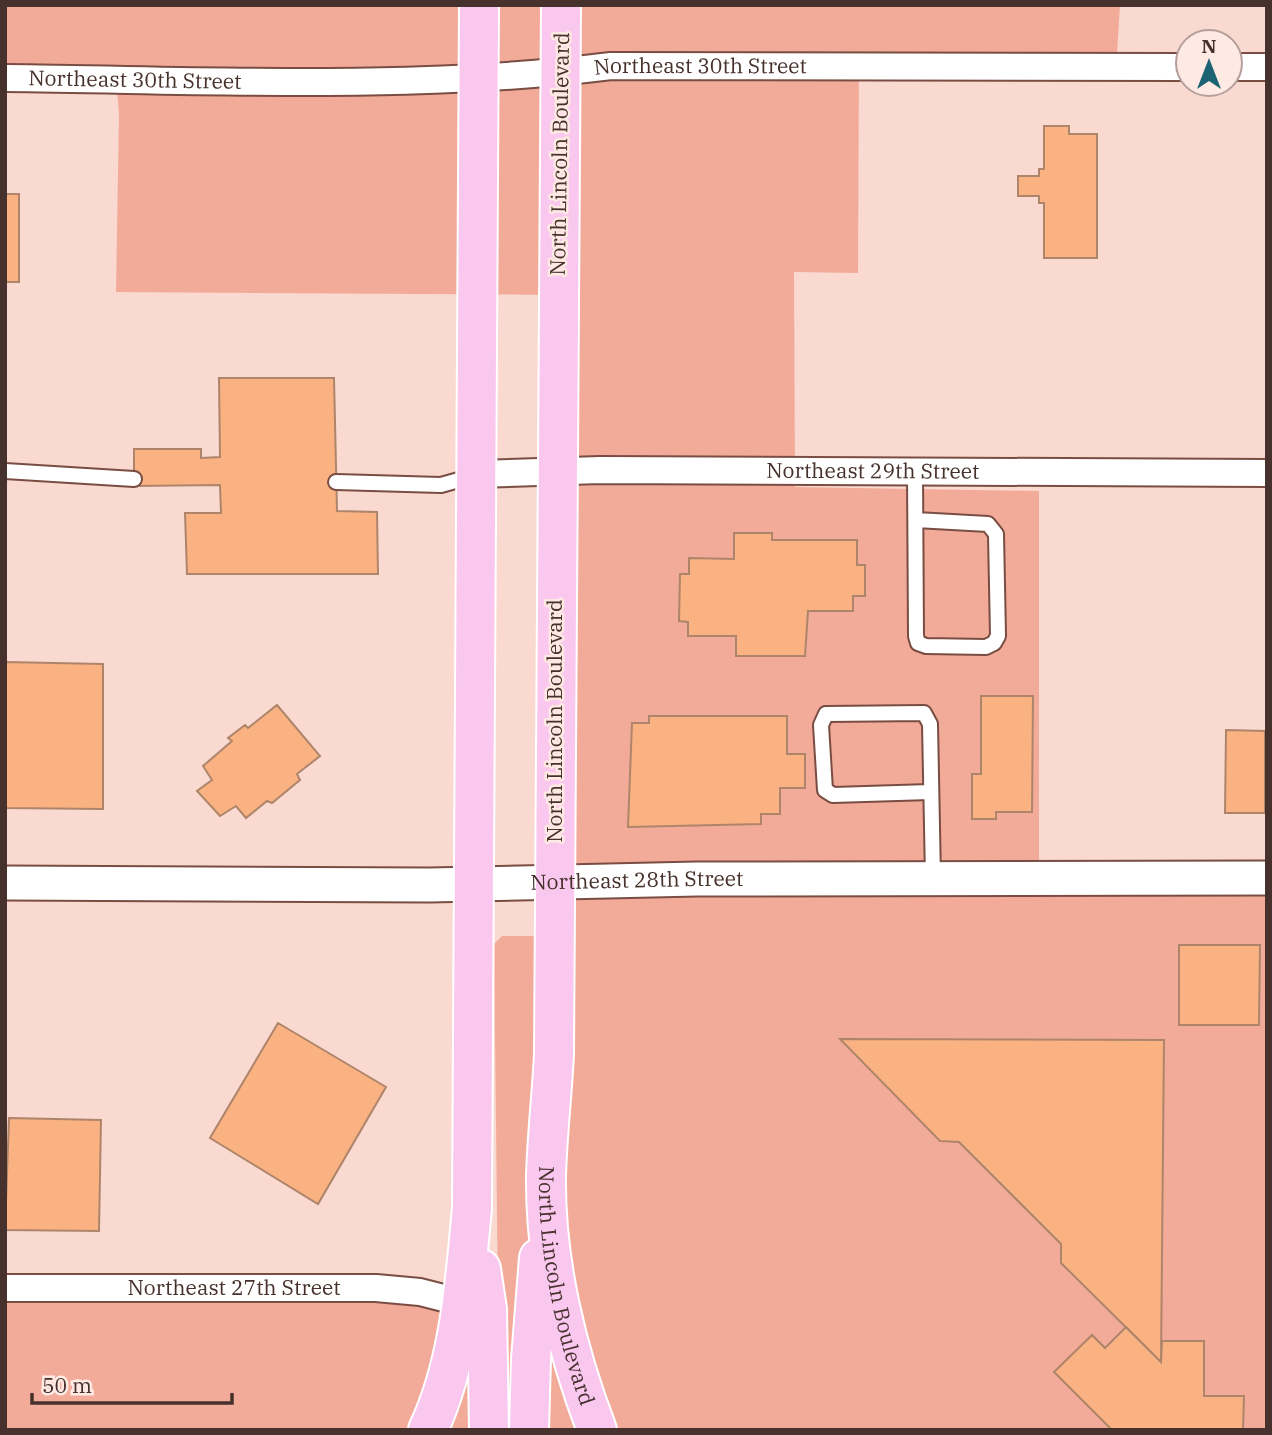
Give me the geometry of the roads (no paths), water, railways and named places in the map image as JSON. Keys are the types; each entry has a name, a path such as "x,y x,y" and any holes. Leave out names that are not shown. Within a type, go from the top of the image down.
{"main road":[{"path":"428,1430 445,1378 463,1303 472,1208 476,884 479,5"},
{"name":"North Lincoln Boulevard","path":"561,5 554,1054 546,1179 551,1244 564,1320 579,1379 597,1430"},
{"path":"529,1430 531,1359 546,1179"},
{"path":"472,1208 487,1309 489,1430"}],"street":[{"name":"Northeast 30th Street","path":"5,78 418,81 561,73 611,66 1174,67"},
{"path":"1244,67 1267,67"},
{"name":"Northeast 29th Street","path":"477,474 1267,473"},
{"name":"Northeast 28th Street","path":"5,883 476,884 933,878 1267,878"},
{"name":"Northeast 27th Street","path":"5,1288 376,1288 420,1292 463,1303"}],"lane":[{"path":"5,471 134,479"},
{"path":"915,472 918,643 926,646 974,647 994,643 998,636 996,534 993,527 988,524 916,520"},
{"path":"336,482 441,485 477,474"},
{"path":"930,792 833,795 825,790 821,725 826,714 924,713 930,724 933,878"}]}
